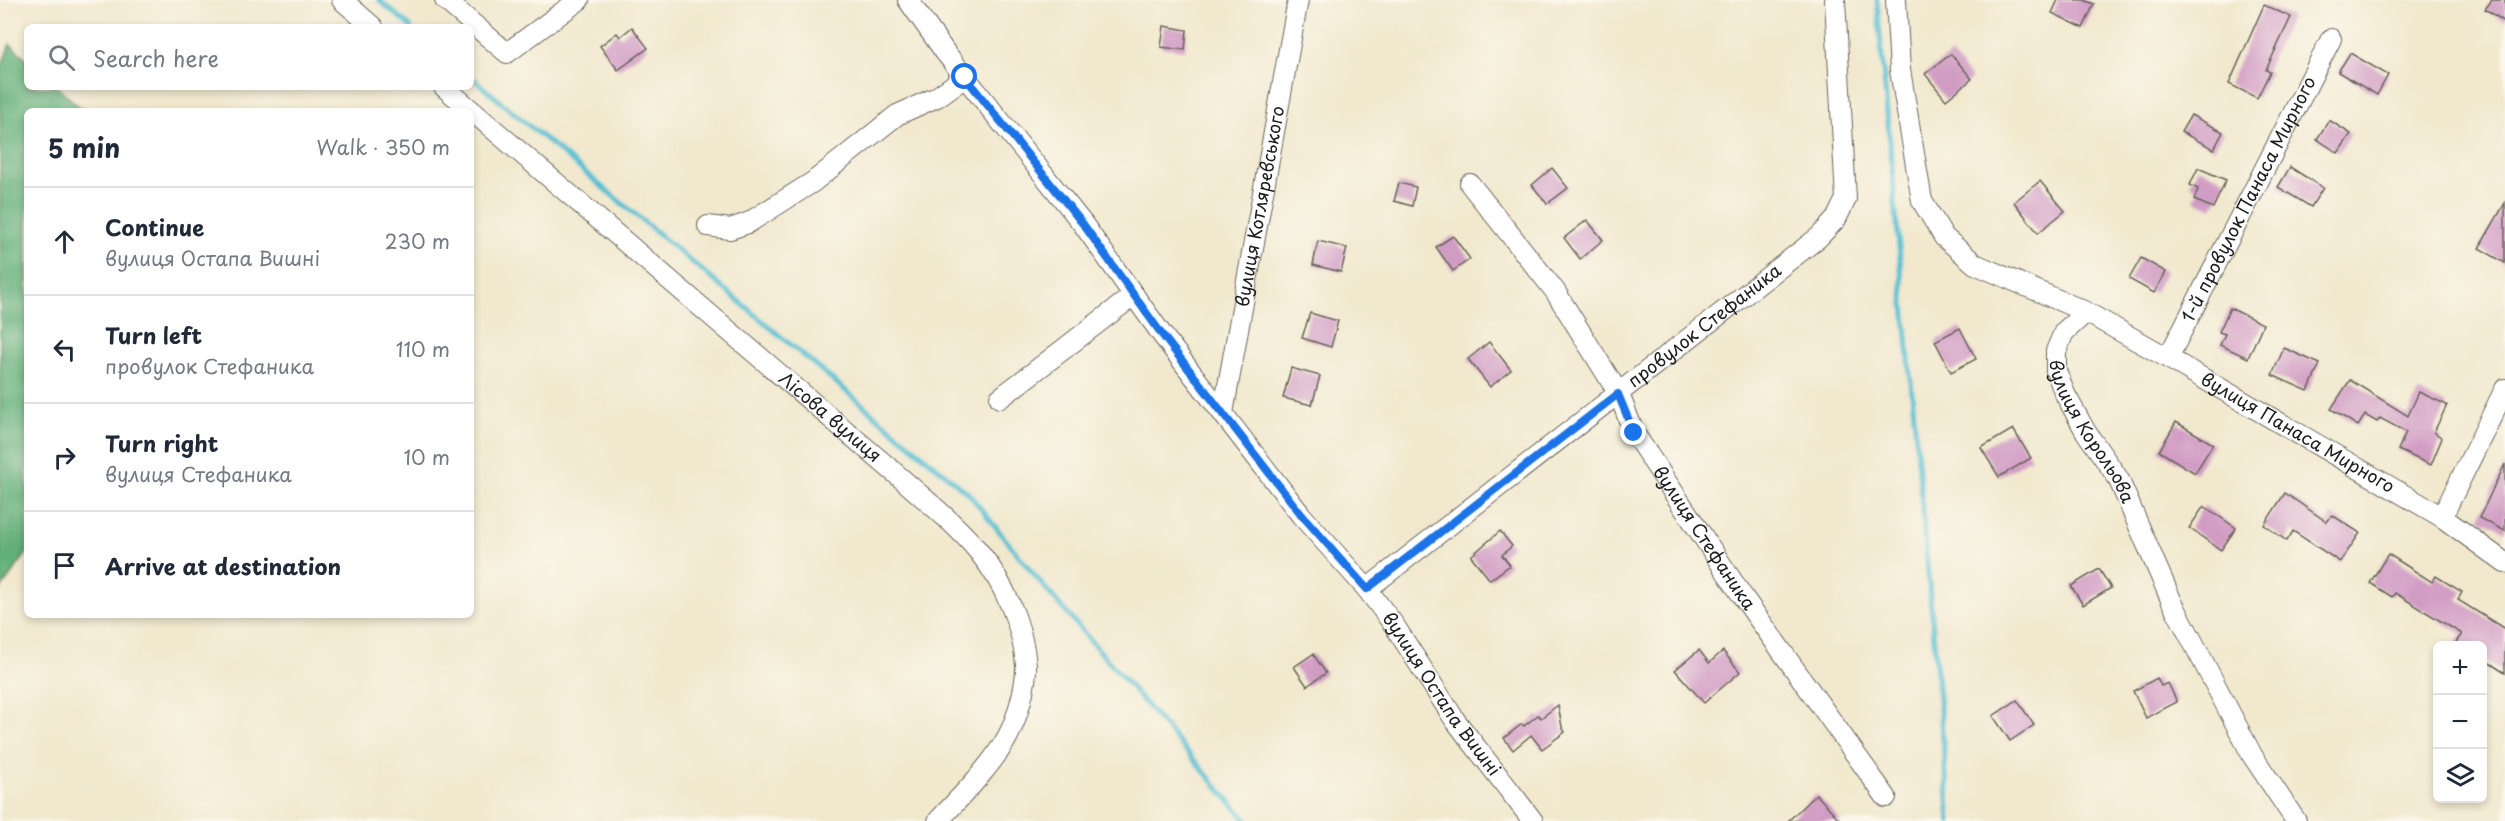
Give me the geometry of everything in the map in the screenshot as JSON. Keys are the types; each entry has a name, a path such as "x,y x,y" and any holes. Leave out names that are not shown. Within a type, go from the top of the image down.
{"street":[{"path":"342,0 370,24"},
{"path":"445,0 473,24"},
{"path":"474,25 507,53 579,0"},
{"name":"вулиця Остапа Вишні","path":"908,0 965,77 1083,224 1134,295 1301,514 1367,589 1394,625 1455,720 1533,821"},
{"name":"вулиця Котляревського","path":"1223,413 1298,0"},
{"name":"провулок Стефаника","path":"1367,589 1819,237 1836,219 1846,199 1834,0"},
{"path":"1896,0 1900,70 1922,201 1944,237 1975,264 2085,312"},
{"name":"1-й провулок Панаса Мирного","path":"2168,358 2331,39"},
{"path":"708,226 730,229 748,223 813,182 897,115 937,97 965,77"},
{"name":"Лісова вулиця","path":"448,90 469,108"},
{"name":"Лісова вулиця","path":"474,113 902,479 980,553 1003,589 1019,631 1026,667 1020,701 1008,736 981,773 938,821"},
{"name":"вулиця Стефаника","path":"1470,184 1555,291 1618,394 1634,433 1743,597 1886,797"},
{"path":"1000,398 1134,295"},
{"name":"вулиця Панаса Мирного","path":"2085,312 2442,517 2505,563"},
{"name":"вулиця Корольова","path":"2085,312 2064,332 2056,351 2056,371 2065,394 2086,432 2118,478 2172,602 2252,755 2295,821"},
{"path":"2442,517 2505,388"}],"green space":[{"path":"10,44 24,56 24,90 60,90 81,108 24,108 24,557 0,590 0,70"}],"building":[{"path":"2058,0 2084,0 2094,4 2083,28 2052,13"},
{"path":"2492,0 2505,0 2505,22 2485,9"},
{"path":"2264,5 2291,17 2266,70 2270,72 2257,98 2229,84"},
{"path":"1164,26 1187,30 1185,50 1161,47"},
{"path":"632,27 648,48 618,70 600,46 617,33 620,37"},
{"path":"2350,53 2388,75 2377,95 2338,72"},
{"path":"1951,54 1972,79 1946,100 1925,74"},
{"path":"2191,115 2223,132 2214,149 2181,132"},
{"path":"2329,120 2351,134 2338,153 2317,139"},
{"path":"2290,167 2323,188 2311,207 2278,187"},
{"path":"1552,168 1568,188 1547,204 1532,185"},
{"path":"2198,168 2226,180 2213,208 2194,200 2198,189 2190,185"},
{"path":"2040,181 2065,211 2038,233 2014,202"},
{"path":"1399,183 1416,187 1412,206 1394,201"},
{"path":"2505,203 2505,263 2479,248"},
{"path":"1587,220 1603,240 1580,259 1564,238"},
{"path":"1453,236 1470,259 1453,271 1436,247"},
{"path":"1318,241 1347,248 1341,272 1313,265"},
{"path":"2141,258 2166,272 2154,293 2129,279"},
{"path":"2230,308 2263,324 2248,358 2220,345 2225,334 2219,332"},
{"path":"1310,313 1338,321 1331,347 1302,338"},
{"path":"1960,328 1976,359 1951,372 1935,341"},
{"path":"1489,342 1511,370 1490,387 1468,359"},
{"path":"2284,348 2320,364 2308,391 2272,375"},
{"path":"1291,368 1320,376 1312,405 1283,398"},
{"path":"2350,380 2408,416 2419,392 2447,405 2434,432 2442,438 2431,465 2398,450 2406,432 2380,418 2377,422 2365,415 2358,426 2331,409"},
{"path":"2176,422 2213,444 2195,473 2159,451"},
{"path":"2013,429 2031,458 1999,477 1981,448"},
{"path":"2505,464 2505,531 2479,518"},
{"path":"2285,493 2327,522 2332,515 2360,533 2340,562 2293,531 2287,541 2264,525"},
{"path":"2204,506 2236,528 2221,550 2189,528"},
{"path":"1500,531 1512,546 1502,555 1510,565 1490,580 1471,556"},
{"path":"2388,554 2432,582 2436,576 2462,592 2458,600 2505,629 2505,673 2487,661 2487,641 2457,641 2462,634 2395,593 2392,597 2370,583"},
{"path":"2099,569 2111,588 2083,605 2071,586"},
{"path":"1699,650 1709,663 1723,651 1740,672 1704,703 1675,670"},
{"path":"1313,654 1326,673 1307,686 1294,667"},
{"path":"2157,678 2161,686 2168,683 2177,702 2146,718 2133,691"},
{"path":"2017,700 2034,725 2010,741 1993,716"},
{"path":"1558,705 1565,732 1542,749 1531,735 1513,750 1504,738 1522,724 1524,726 1538,715 1541,718"},
{"path":"1816,794 1841,821 1788,821"}],"waterway":[{"path":"379,0 407,24"},
{"path":"1877,0 1950,821"},
{"path":"474,80 969,494 1045,588 1247,821"}],"route":[{"path":"965,77 1083,224 1163,336 1301,514 1367,589 1618,394 1634,433"}]}
